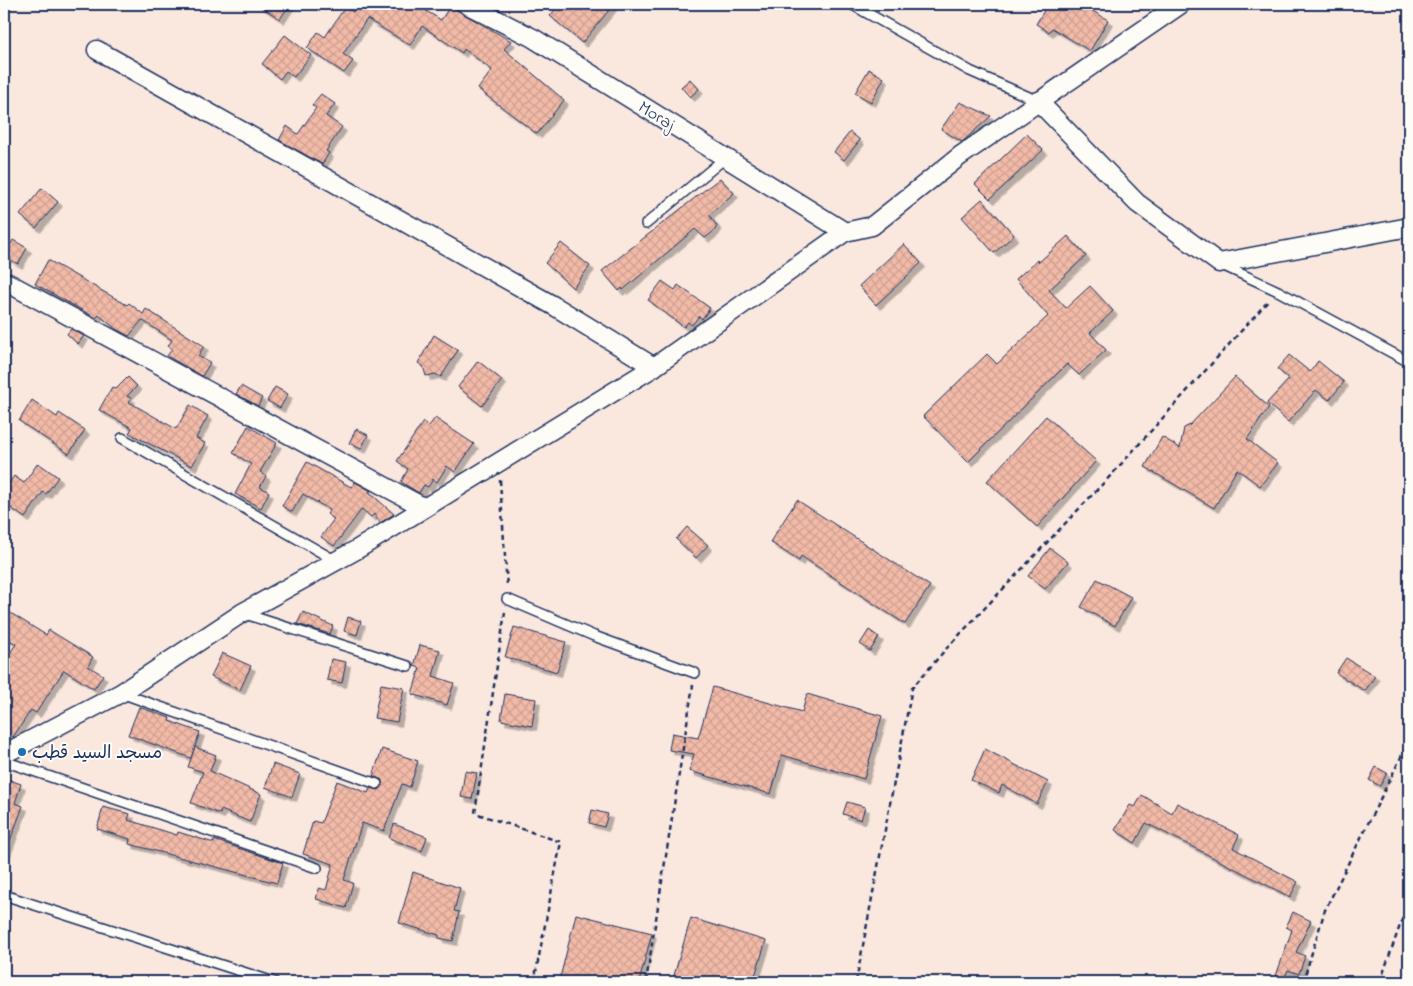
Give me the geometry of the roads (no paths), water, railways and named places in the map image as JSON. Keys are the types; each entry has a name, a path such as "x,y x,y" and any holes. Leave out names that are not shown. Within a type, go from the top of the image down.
{"street":[{"name":"Moraj","path":"466,4 533,38 846,232"},
{"path":"4,754 121,692 242,613 336,561 654,367 846,232 872,226 960,156 1181,4"},
{"path":"97,50 556,307 654,367"},
{"path":"1038,101 1137,203 1219,263 1409,227"},
{"path":"8,283 423,507"}],"lane":[{"path":"851,4 970,71 1038,101"},
{"path":"646,224 725,158"},
{"path":"1219,263 1278,291 1409,362"},
{"path":"122,438 336,561"},
{"path":"508,599 594,636 695,673"},
{"path":"242,613 408,666"},
{"path":"121,692 377,784"},
{"path":"4,761 317,868"},
{"path":"4,895 274,982"}],"place":[{"name":"مسجد السيد قطب","path":"22,752"}]}
